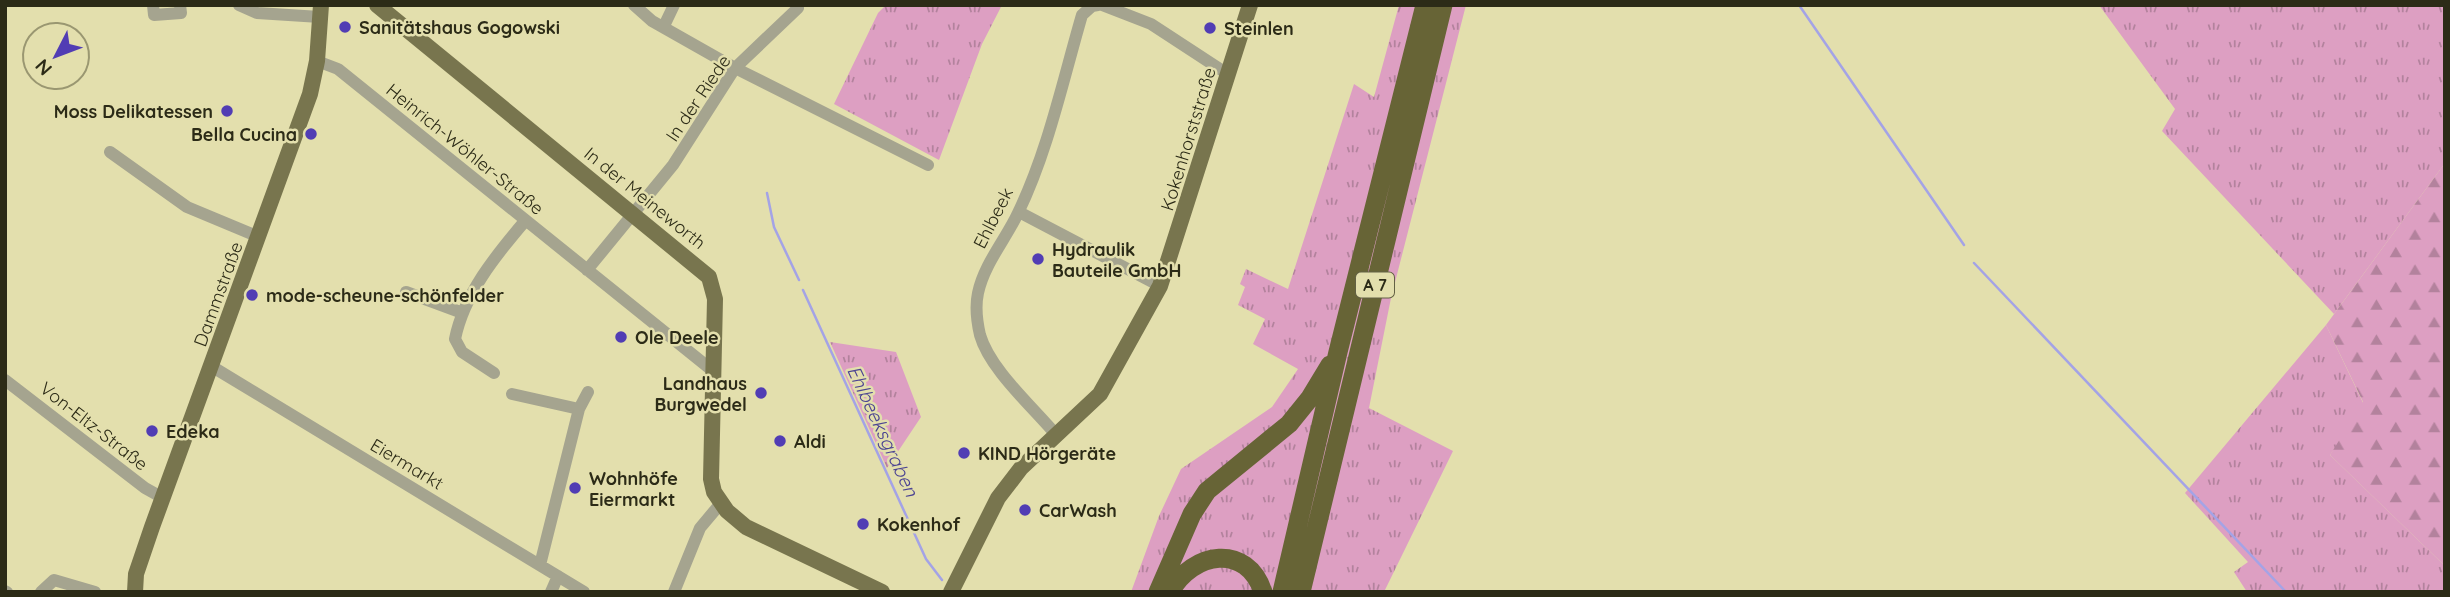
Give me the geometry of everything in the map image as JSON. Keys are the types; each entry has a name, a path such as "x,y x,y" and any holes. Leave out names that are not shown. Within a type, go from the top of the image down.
{"highway":[{"name":"A 7","path":"1282,592 1338,352 1425,5"},
{"name":"A 7","path":"1301,592 1443,5"},
{"path":"1158,592 1192,514 1207,491 1289,424 1310,398 1338,352"},
{"path":"1170,592 1192,564 1212,559 1233,561 1244,566 1260,584 1263,592"}],"main road":[{"name":"In der Meineworth","path":"377,5 709,277 715,299 711,479 720,503"},
{"name":"Kokenhorststraße","path":"953,591 998,498 1021,468 1091,405 1112,378 1160,286 1250,5"},
{"name":"Dammstraße","path":"135,592 136,573 310,94 317,61 320,11"},
{"path":"720,503 746,527 882,592"}],"street":[{"path":"153,5 154,15 181,13 180,5"},
{"path":"239,5 257,12 320,11"},
{"path":"634,5 642,14 735,68 928,165"},
{"path":"664,26 674,5"},
{"name":"Ehlbeek","path":"1057,436 992,359 981,338 976,317 978,291 986,270 1018,212 1045,138 1082,15 1092,6 1100,5 1152,24 1229,75"},
{"name":"In der Riede","path":"633,213 673,165 735,68 799,6"},
{"name":"Heinrich-Wöhler-Straße","path":"317,61 338,69 713,371"},
{"path":"110,152 187,207 259,237"},
{"path":"1018,212 1160,286"},
{"path":"587,270 633,213"},
{"path":"494,373 462,352 455,339 460,312 503,246 525,221"},
{"path":"405,292 460,312"},
{"name":"Eiermarkt","path":"211,366 584,592"},
{"name":"Von-Eltz-Straße","path":"5,380 145,488 163,498"},
{"path":"540,565 579,409 588,392"},
{"path":"512,394 579,409"},
{"path":"674,592 700,528 720,503"},
{"path":"551,592 558,576"},
{"path":"41,592 54,580 95,592"}],"green space":[{"path":"886,5 1002,5 982,44 939,160 834,104 878,13"},
{"path":"1399,5 1466,5 1391,298 1369,408 1453,451 1384,592 1131,592 1159,516 1181,469 1272,407 1298,369 1253,344 1265,319 1238,305 1245,287 1240,284 1246,269 1288,289 1354,84 1374,97"},
{"path":"2099,5 2445,5 2445,163 2334,314 2162,131 2175,109"},
{"path":"2445,163 2445,566 2330,455 2363,402 2326,325"},
{"path":"2326,325 2365,407 2330,455 2445,566 2445,592 2247,592 2234,572 2248,562 2185,493"},
{"path":"830,342 896,352 921,417 887,468"}],"waterway":[{"path":"1799,5 1964,245"},
{"name":"Ehlbeeksgraben","path":"767,193 774,227 799,280"},
{"path":"1974,263 2286,592"},
{"name":"Ehlbeeksgraben","path":"803,290 926,559 942,580"}],"place":[{"name":"Sanitätshaus Gogowski","path":"345,27"},
{"name":"Steinlen","path":"1210,28"},
{"name":"Moss Delikatessen","path":"227,111"},
{"name":"Bella Cucina","path":"311,134"},
{"name":"Hydraulik Bauteile GmbH","path":"1038,259"},
{"name":"mode-scheune-schönfelder","path":"252,295"},
{"name":"Ole Deele","path":"621,337"},
{"name":"Landhaus Burgwedel","path":"761,393"},
{"name":"Edeka","path":"152,431"},
{"name":"Aldi","path":"780,441"},
{"name":"KIND Hörgeräte","path":"964,453"},
{"name":"Wohnhöfe Eiermarkt","path":"575,488"},
{"name":"CarWash","path":"1025,510"},
{"name":"Kokenhof","path":"863,524"}]}
